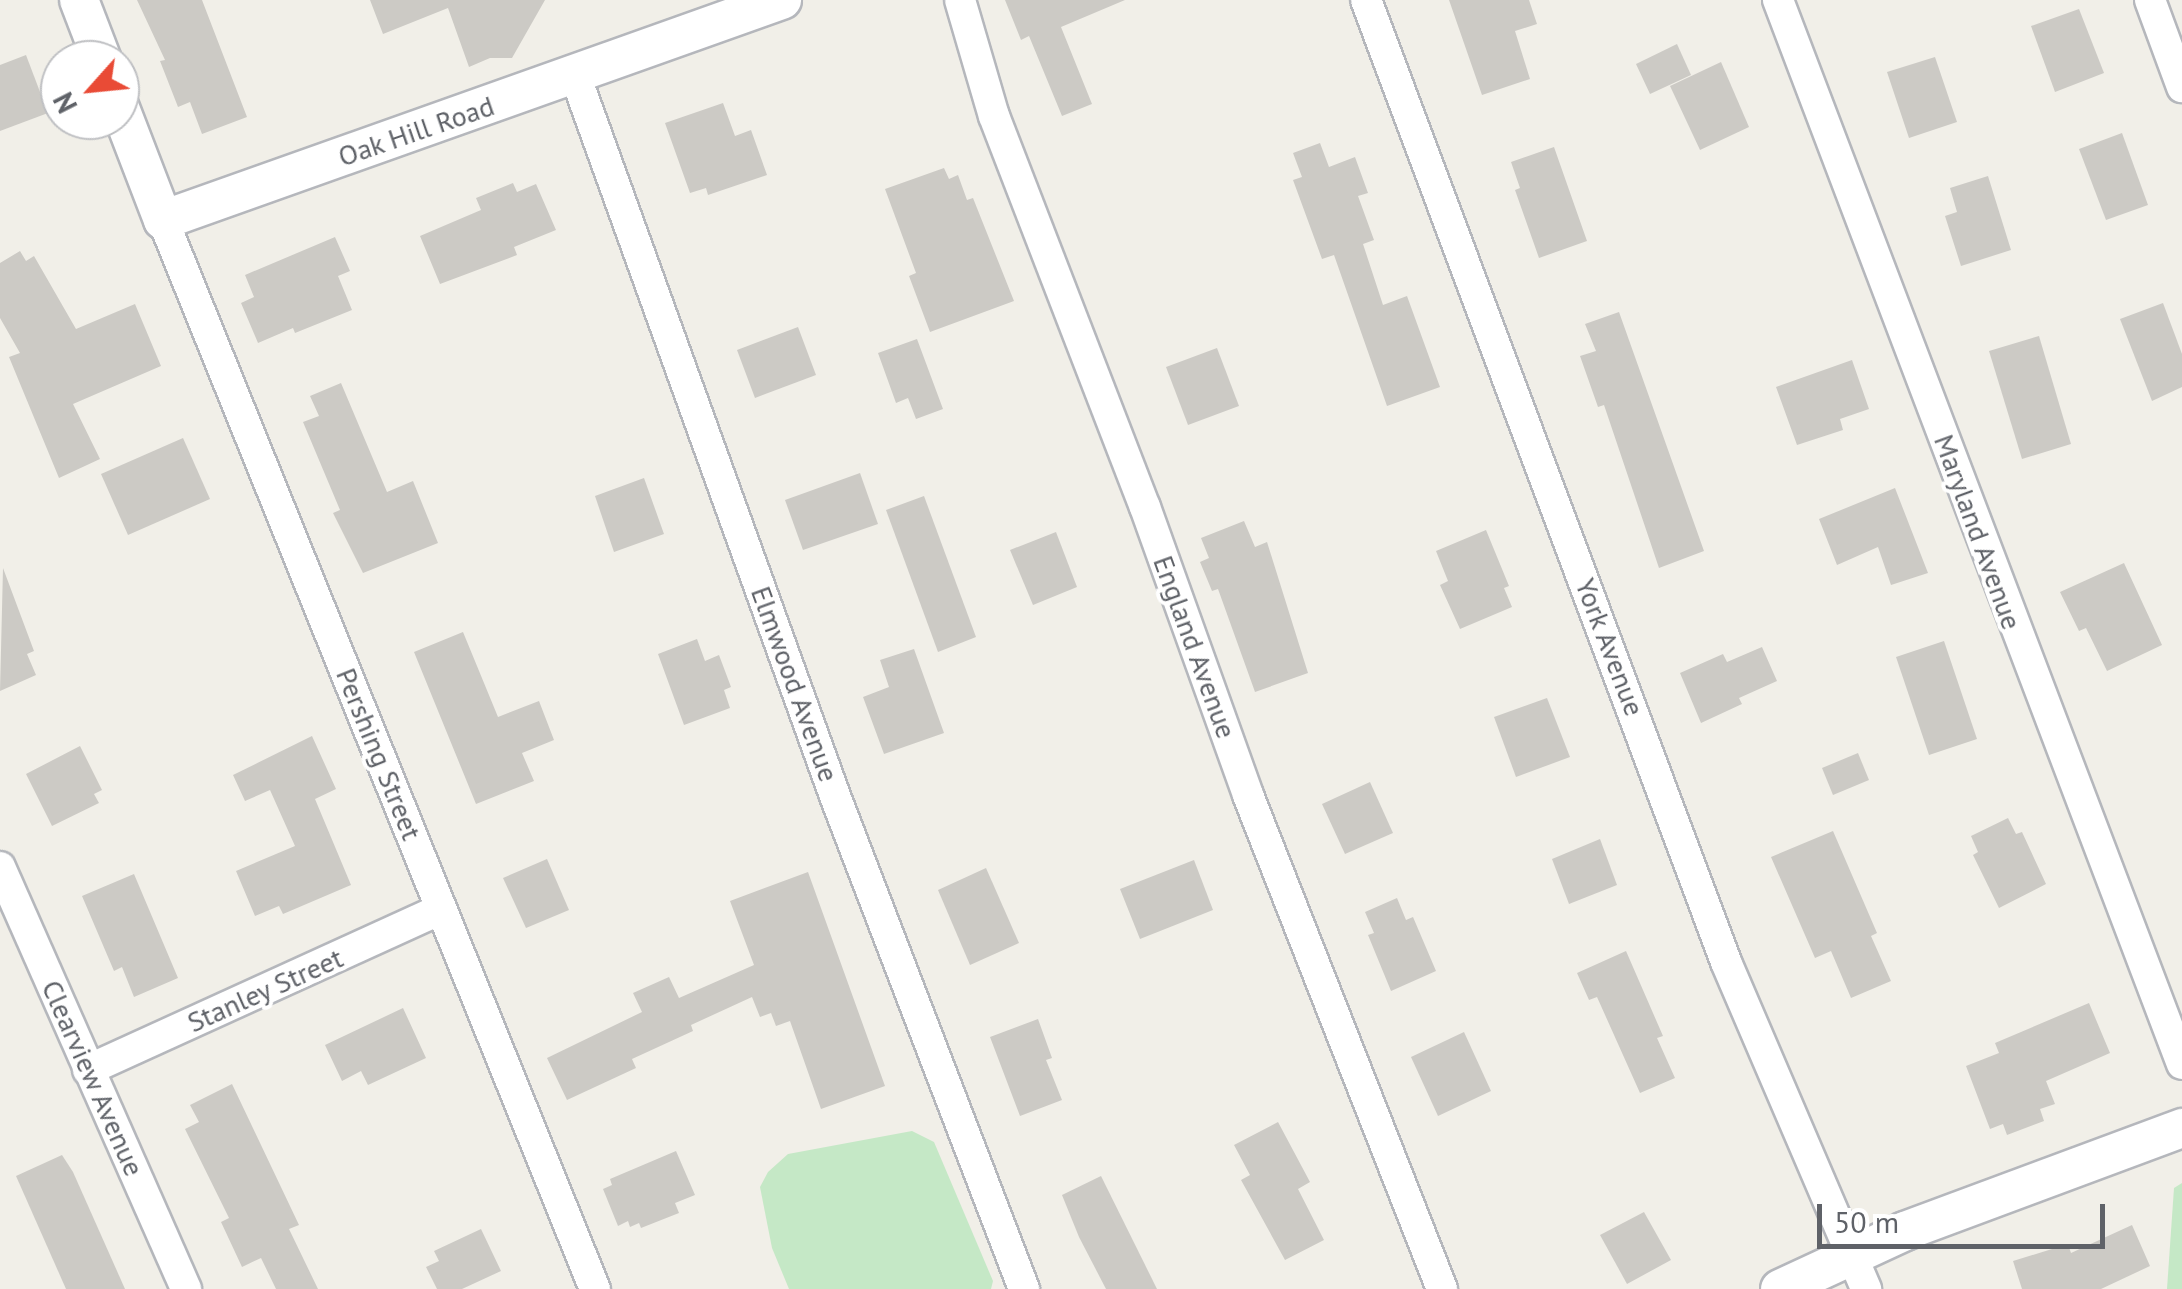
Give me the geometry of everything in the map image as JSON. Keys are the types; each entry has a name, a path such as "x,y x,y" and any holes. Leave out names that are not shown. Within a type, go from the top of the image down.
{"street":[{"path":"79,0 94,40"},
{"name":"Oak Hill Road","path":"163,220 782,0"},
{"name":"England Avenue","path":"960,0 994,116 1145,507 1248,796 1442,1289"},
{"name":"York Avenue","path":"1366,0 1726,962 1866,1289"},
{"name":"Maryland Avenue","path":"1778,0 2182,1064"},
{"path":"2150,0 2182,87"},
{"name":"Elmwood Avenue","path":"575,75 828,778 1024,1289"},
{"path":"132,140 163,220"},
{"name":"Pershing Street","path":"163,220 594,1289"},
{"name":"Clearview Avenue","path":"0,867 186,1289"},
{"name":"Stanley Street","path":"88,1070 441,909"},
{"path":"1780,1289 1850,1255 2182,1128"}],"green space":[{"path":"912,1131 934,1142 993,1281 991,1289 789,1289 772,1248 760,1187 768,1172 788,1154"},
{"path":"2182,1183 2182,1289 2167,1289 2174,1188"}],"building":[{"path":"137,0 202,0 247,117 202,134 190,102 178,107 160,61 165,60"},
{"path":"370,0 545,0 512,58 490,58 469,67 448,8 383,34"},
{"path":"1005,0 1125,0 1061,27 1092,104 1062,116 1029,36 1021,40"},
{"path":"1449,0 1529,0 1537,24 1515,31 1530,79 1482,95"},
{"path":"2079,9 2104,73 2055,92 2031,26"},
{"path":"1677,44 1691,75 1650,94 1636,64"},
{"path":"26,55 40,92 40,116 0,131 0,65"},
{"path":"1935,57 1957,122 1909,138 1887,72"},
{"path":"1721,62 1749,127 1700,150 1670,86"},
{"path":"723,103 735,136 751,130 767,175 708,195 706,188 690,193 665,123"},
{"path":"2122,133 2148,205 2106,220 2079,149"},
{"path":"1320,143 1329,167 1355,157 1368,193 1358,196 1374,240 1363,244 1383,305 1407,296 1440,387 1387,406 1334,255 1322,259 1293,180 1302,177 1293,153"},
{"path":"1554,147 1587,241 1539,258 1515,190 1520,188 1511,162"},
{"path":"944,168 949,179 958,175 967,200 973,198 1014,301 930,332 909,276 916,273 885,189"},
{"path":"1988,176 2011,250 1961,266 1945,216 1957,212 1950,188"},
{"path":"513,183 517,192 536,184 556,230 514,247 517,255 440,284 420,236 481,210 476,198"},
{"path":"335,237 350,271 338,276 352,310 258,343 241,303 254,297 245,275"},
{"path":"20,251 26,261 34,256 76,329 135,304 161,366 73,404 100,459 59,478 9,357 20,353 0,318 0,263"},
{"path":"2163,303 2182,354 2182,387 2152,401 2120,319"},
{"path":"1619,312 1704,551 1659,568 1604,405 1598,407 1580,356 1596,351 1585,324"},
{"path":"798,327 816,375 755,398 737,350"},
{"path":"2039,336 2071,444 2022,459 1989,351"},
{"path":"917,339 943,409 916,419 908,398 896,403 878,353"},
{"path":"1217,348 1239,406 1188,425 1166,367"},
{"path":"1852,360 1869,409 1840,419 1843,430 1797,445 1776,387"},
{"path":"341,383 387,492 413,481 438,543 363,573 333,513 340,510 303,422 319,416 310,396"},
{"path":"183,438 210,499 128,535 101,474"},
{"path":"860,473 878,524 803,550 785,500"},
{"path":"644,478 664,534 614,552 595,496"},
{"path":"1895,488 1928,573 1891,585 1878,547 1837,565 1819,519"},
{"path":"924,496 976,637 938,652 886,510"},
{"path":"1244,521 1255,547 1267,542 1308,673 1255,692 1218,589 1212,591 1200,562 1209,558 1201,538"},
{"path":"1486,530 1509,586 1504,588 1512,607 1460,629 1440,585 1448,581 1436,551"},
{"path":"1056,532 1077,587 1033,605 1010,550"},
{"path":"2124,563 2162,645 2107,671 2086,628 2079,631 2060,592"},
{"path":"3,568 34,651 27,654 36,675 0,691"},
{"path":"463,632 498,717 539,701 554,740 522,753 534,781 476,804 414,652"},
{"path":"697,639 705,661 719,655 731,687 724,690 730,708 684,725 658,654"},
{"path":"1944,641 1977,739 1929,755 1896,657"},
{"path":"1762,647 1777,681 1739,698 1742,704 1701,723 1680,673 1723,654 1727,662"},
{"path":"914,649 944,733 884,754 863,697 889,687 880,660"},
{"path":"1547,698 1570,757 1516,777 1494,717"},
{"path":"312,736 336,789 315,799 351,885 283,914 279,906 255,916 236,871 295,846 270,790 245,801 233,775"},
{"path":"80,746 102,790 94,794 99,803 52,826 26,774"},
{"path":"1858,753 1869,780 1833,795 1822,768"},
{"path":"1370,782 1393,833 1345,854 1322,804"},
{"path":"2008,818 2016,834 2022,832 2046,884 1999,908 1973,855 1978,852 1971,836"},
{"path":"1833,831 1877,933 1871,936 1891,981 1851,998 1831,951 1815,958 1771,857"},
{"path":"1600,839 1617,885 1569,904 1552,859"},
{"path":"547,859 569,910 526,928 503,878"},
{"path":"1194,860 1213,910 1140,939 1120,889"},
{"path":"986,868 1019,943 970,965 938,890"},
{"path":"808,872 885,1086 821,1109 790,1021 776,1026 771,1013 760,1017 752,997 691,1025 693,1031 632,1059 636,1068 567,1100 547,1058 642,1012 633,993 669,977 679,998 754,965 730,901"},
{"path":"134,874 178,978 134,997 122,967 114,971 82,896"},
{"path":"1397,898 1406,920 1413,917 1436,971 1391,991 1368,935 1374,933 1365,912"},
{"path":"1626,951 1663,1036 1657,1038 1675,1078 1640,1093 1597,997 1589,1000 1577,973"},
{"path":"2089,1003 2110,1053 2046,1081 2055,1104 2040,1109 2044,1121 2007,1135 2003,1124 1990,1129 1966,1066 1999,1053 1995,1043"},
{"path":"403,1008 426,1058 368,1085 361,1071 342,1081 325,1045"},
{"path":"1038,1019 1052,1058 1046,1060 1062,1100 1020,1116 990,1037"},
{"path":"1464,1032 1491,1091 1438,1116 1411,1057"},
{"path":"232,1084 299,1225 289,1229 318,1289 276,1289 261,1258 242,1267 221,1222 229,1218 185,1129 199,1122 190,1105"},
{"path":"1278,1122 1310,1182 1298,1189 1324,1240 1285,1260 1241,1180 1250,1175 1234,1145"},
{"path":"676,1151 695,1195 675,1203 679,1213 641,1228 639,1223 630,1227 628,1221 618,1226 603,1189 612,1185 610,1179"},
{"path":"62,1155 125,1289 66,1289 16,1176"},
{"path":"1101,1176 1157,1289 1106,1289 1079,1237 1062,1195"},
{"path":"1644,1212 1671,1260 1627,1284 1600,1235"},
{"path":"2132,1225 2150,1266 2101,1289 2022,1289 2013,1261 2068,1244 2071,1253"},
{"path":"481,1229 501,1271 462,1289 437,1289 426,1267 439,1261 434,1251"}]}
